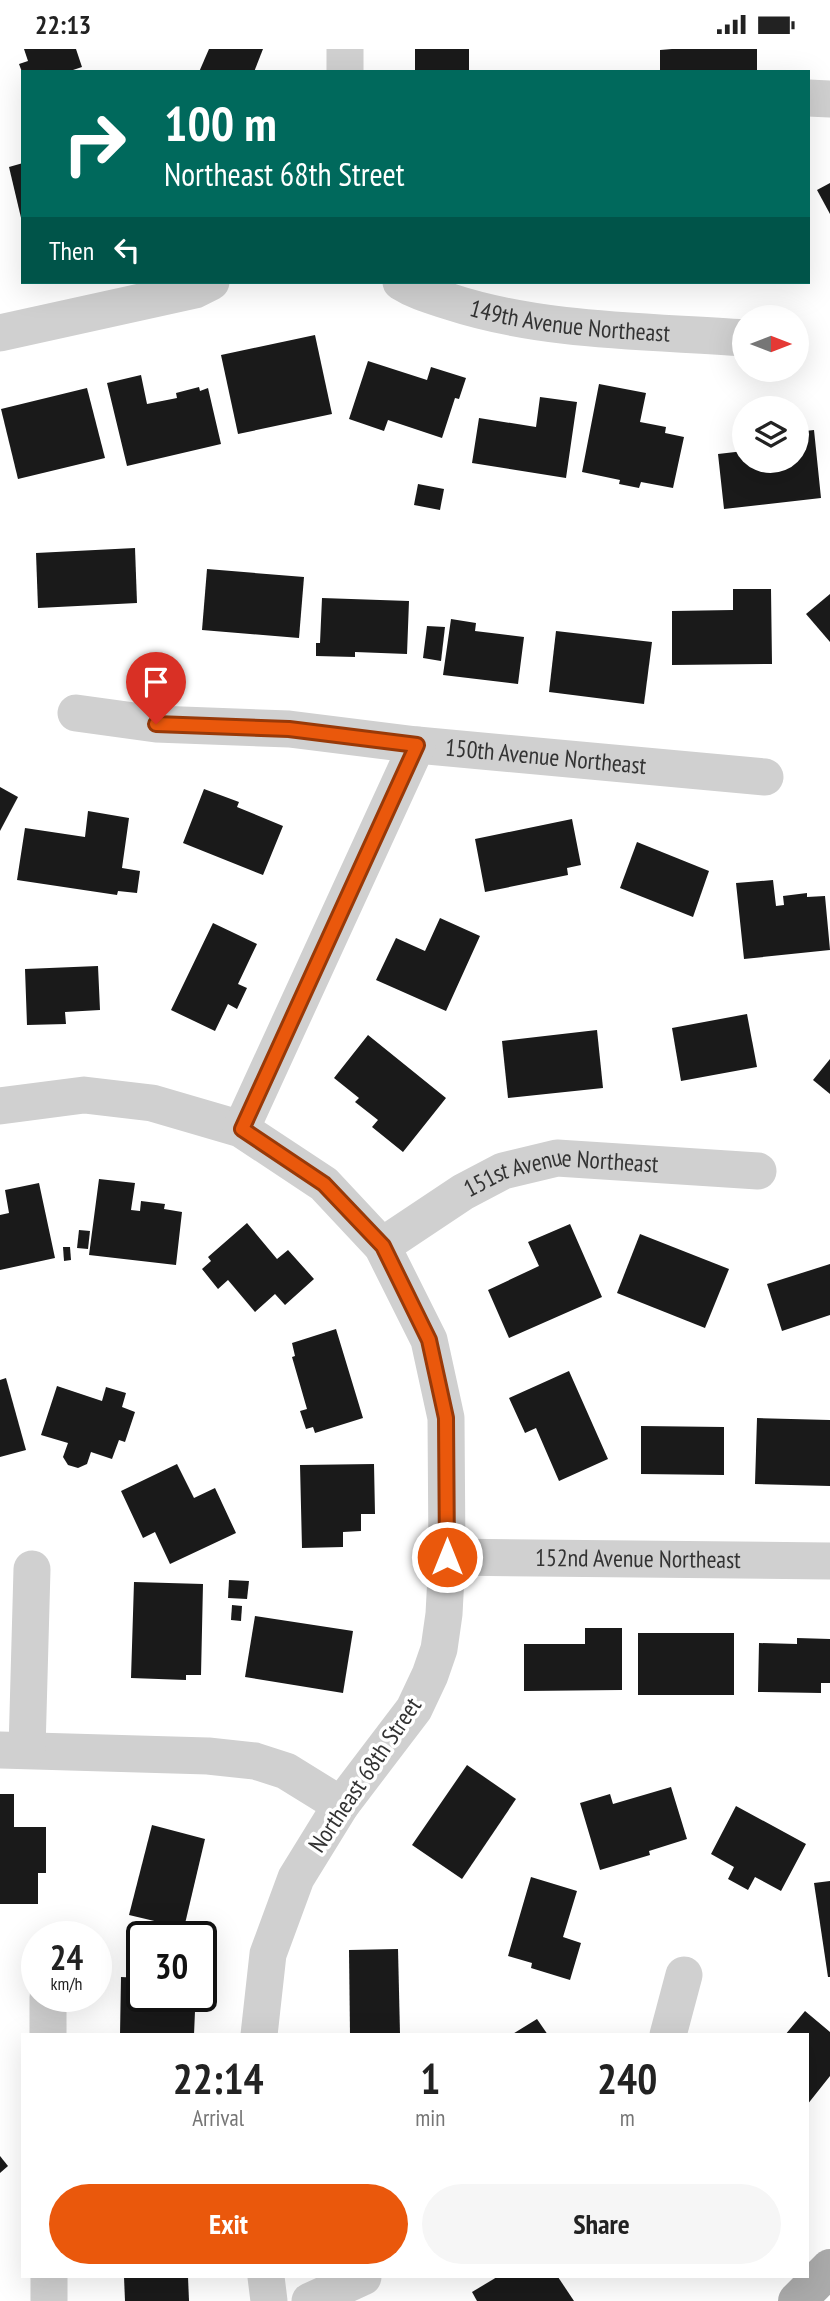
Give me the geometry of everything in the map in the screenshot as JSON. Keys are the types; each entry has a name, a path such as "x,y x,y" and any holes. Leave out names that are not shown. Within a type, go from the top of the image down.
{"main road":[{"path":"797,2301 830,2268"}],"street":[{"path":"345,49 345,70"},
{"path":"810,98 830,99"},
{"path":"0,333 195,290 207,284"},
{"name":"149th Avenue Northeast","path":"404,284 484,313 554,324 732,337"},
{"name":"150th Avenue Northeast","path":"76,713 156,724 289,729 417,745 765,777"},
{"path":"0,1106 84,1095 152,1103 242,1129 417,745"},
{"name":"Northeast 68th Street","path":"242,1129 324,1184 383,1246 429,1340 446,1418 447,1557 439,1649 414,1709 341,1805 296,1878 268,1954 259,2033"},
{"name":"151st Avenue Northeast","path":"383,1246 463,1192 503,1171 557,1158 758,1171"},
{"name":"152nd Avenue Northeast","path":"447,1557 830,1562"},
{"path":"32,1569 13,1750 208,1756 255,1761 286,1771 341,1805"},
{"path":"669,2033 684,1975"},
{"path":"48,2012 48,2033"},
{"path":"49,2278 49,2301"},
{"path":"266,2278 269,2301"},
{"path":"310,2301 361,2278"}],"building":[{"path":"24,49 76,49 82,67 73,70 21,70 19,64 28,61"},
{"path":"209,49 263,49 255,70 200,70"},
{"path":"415,49 469,49 469,70 415,70"},
{"path":"757,49 757,70 660,70 660,50"},
{"path":"21,164 21,218 9,167"},
{"path":"830,183 830,214 817,190"},
{"path":"315,335 332,414 238,434 221,355"},
{"path":"368,361 427,380 431,367 466,378 459,399 455,398 442,438 388,420 384,431 349,419"},
{"path":"141,375 147,404 177,398 176,393 199,387 200,391 208,388 221,444 127,466 107,383"},
{"path":"599,384 646,393 640,422 666,427 665,433 684,437 673,488 641,482 639,488 619,484 620,480 582,472"},
{"path":"87,388 105,458 18,479 1,409"},
{"path":"540,397 577,402 566,478 472,463 479,418 536,427"},
{"path":"814,430 821,498 724,509 718,454 732,452 732,473 809,473 809,431"},
{"path":"418,484 444,489 440,510 414,505"},
{"path":"135,548 137,603 38,608 36,553"},
{"path":"207,569 304,577 299,638 202,630"},
{"path":"733,589 771,589 772,664 672,665 672,611 733,610"},
{"path":"830,594 830,642 806,614"},
{"path":"322,598 409,601 407,654 355,652 355,657 316,656 316,643 320,643"},
{"path":"451,619 476,623 475,631 524,637 518,684 443,675"},
{"path":"427,626 445,627 441,661 423,658"},
{"path":"556,631 652,642 644,704 549,692"},
{"path":"0,787 18,797 0,831"},
{"path":"204,789 239,802 237,807 283,826 263,875 183,843"},
{"path":"88,811 129,818 122,868 140,871 137,893 118,891 117,895 17,880 25,828 85,837"},
{"path":"572,819 581,865 567,868 568,875 485,892 475,839"},
{"path":"637,842 709,871 693,917 620,888"},
{"path":"773,880 776,906 784,905 783,896 807,893 807,897 825,896 830,950 744,959 736,883"},
{"path":"440,918 480,936 446,1011 376,980 396,938 425,951"},
{"path":"213,923 257,944 238,984 247,988 237,1009 228,1004 215,1031 171,1010"},
{"path":"98,966 100,1010 65,1012 66,1024 27,1025 25,969"},
{"path":"747,1014 757,1067 681,1081 672,1028"},
{"path":"597,1030 603,1088 508,1098 502,1041"},
{"path":"368,1035 446,1098 403,1152 372,1127 378,1120 355,1102 359,1098 334,1078"},
{"path":"830,1059 830,1094 813,1080"},
{"path":"99,1179 135,1183 131,1210 140,1211 141,1201 165,1204 164,1209 182,1212 176,1265 89,1255"},
{"path":"39,1183 55,1258 0,1270 0,1215 9,1213 5,1190"},
{"path":"247,1223 277,1259 288,1250 314,1279 285,1305 275,1294 255,1312 228,1280 218,1289 202,1269 211,1261 208,1257"},
{"path":"570,1224 602,1297 509,1338 488,1290 539,1266 528,1242"},
{"path":"79,1230 90,1231 88,1249 77,1248"},
{"path":"640,1234 729,1269 705,1328 617,1293"},
{"path":"63,1247 70,1247 71,1260 64,1261"},
{"path":"830,1264 830,1315 782,1331 767,1284"},
{"path":"336,1329 363,1418 315,1433 313,1427 306,1429 300,1411 307,1409 292,1357 295,1356 292,1343"},
{"path":"569,1371 608,1459 559,1481 536,1428 525,1433 509,1398"},
{"path":"6,1378 26,1450 0,1457 0,1380"},
{"path":"57,1386 102,1401 106,1387 126,1393 122,1407 135,1412 125,1442 119,1440 112,1459 91,1452 87,1464 78,1468 68,1465 63,1457 68,1443 41,1435"},
{"path":"757,1418 830,1420 830,1486 755,1484"},
{"path":"641,1426 724,1427 724,1475 641,1474"},
{"path":"177,1464 194,1498 215,1488 236,1533 170,1564 155,1532 143,1538 121,1491"},
{"path":"374,1464 375,1514 361,1514 361,1531 343,1532 343,1547 302,1548 300,1465"},
{"path":"229,1580 249,1581 247,1599 228,1598"},
{"path":"134,1582 203,1584 201,1675 186,1675 186,1680 131,1678"},
{"path":"232,1605 242,1606 241,1621 231,1620"},
{"path":"255,1616 353,1631 343,1693 245,1677"},
{"path":"585,1628 622,1628 622,1690 524,1691 524,1644 585,1644"},
{"path":"638,1633 734,1633 734,1695 638,1695"},
{"path":"797,1638 830,1639 830,1683 821,1683 821,1693 758,1692 759,1643 797,1644"},
{"path":"467,1765 516,1799 462,1879 412,1845"},
{"path":"671,1787 687,1839 649,1851 650,1855 600,1870 580,1803 610,1794 613,1804"},
{"path":"0,1794 14,1794 14,1827 46,1827 46,1873 38,1873 38,1904 0,1904"},
{"path":"736,1806 806,1844 781,1891 755,1877 748,1890 728,1879 734,1867 711,1854"},
{"path":"152,1825 205,1839 186,1921 154,1921 129,1915"},
{"path":"531,1877 577,1891 563,1937 581,1943 570,1980 531,1968 532,1963 508,1956"},
{"path":"830,1881 830,1977 828,1977 814,1883"},
{"path":"398,1949 400,2033 350,2033 349,1950"},
{"path":"121,1977 126,1977 126,2012 195,2012 194,2033 120,2033"},
{"path":"805,2011 830,2032 830,2076 809,2102 809,2033 787,2033"},
{"path":"537,2019 547,2033 514,2033"},
{"path":"0,2156 8,2166 0,2173"},
{"path":"124,2278 188,2278 189,2301 125,2301"},
{"path":"495,2278 559,2278 574,2301 477,2301 472,2292"}],"route":[{"path":"156,724 289,729 417,745 242,1129 324,1184 383,1246 429,1340 446,1418 447,1557"}]}
